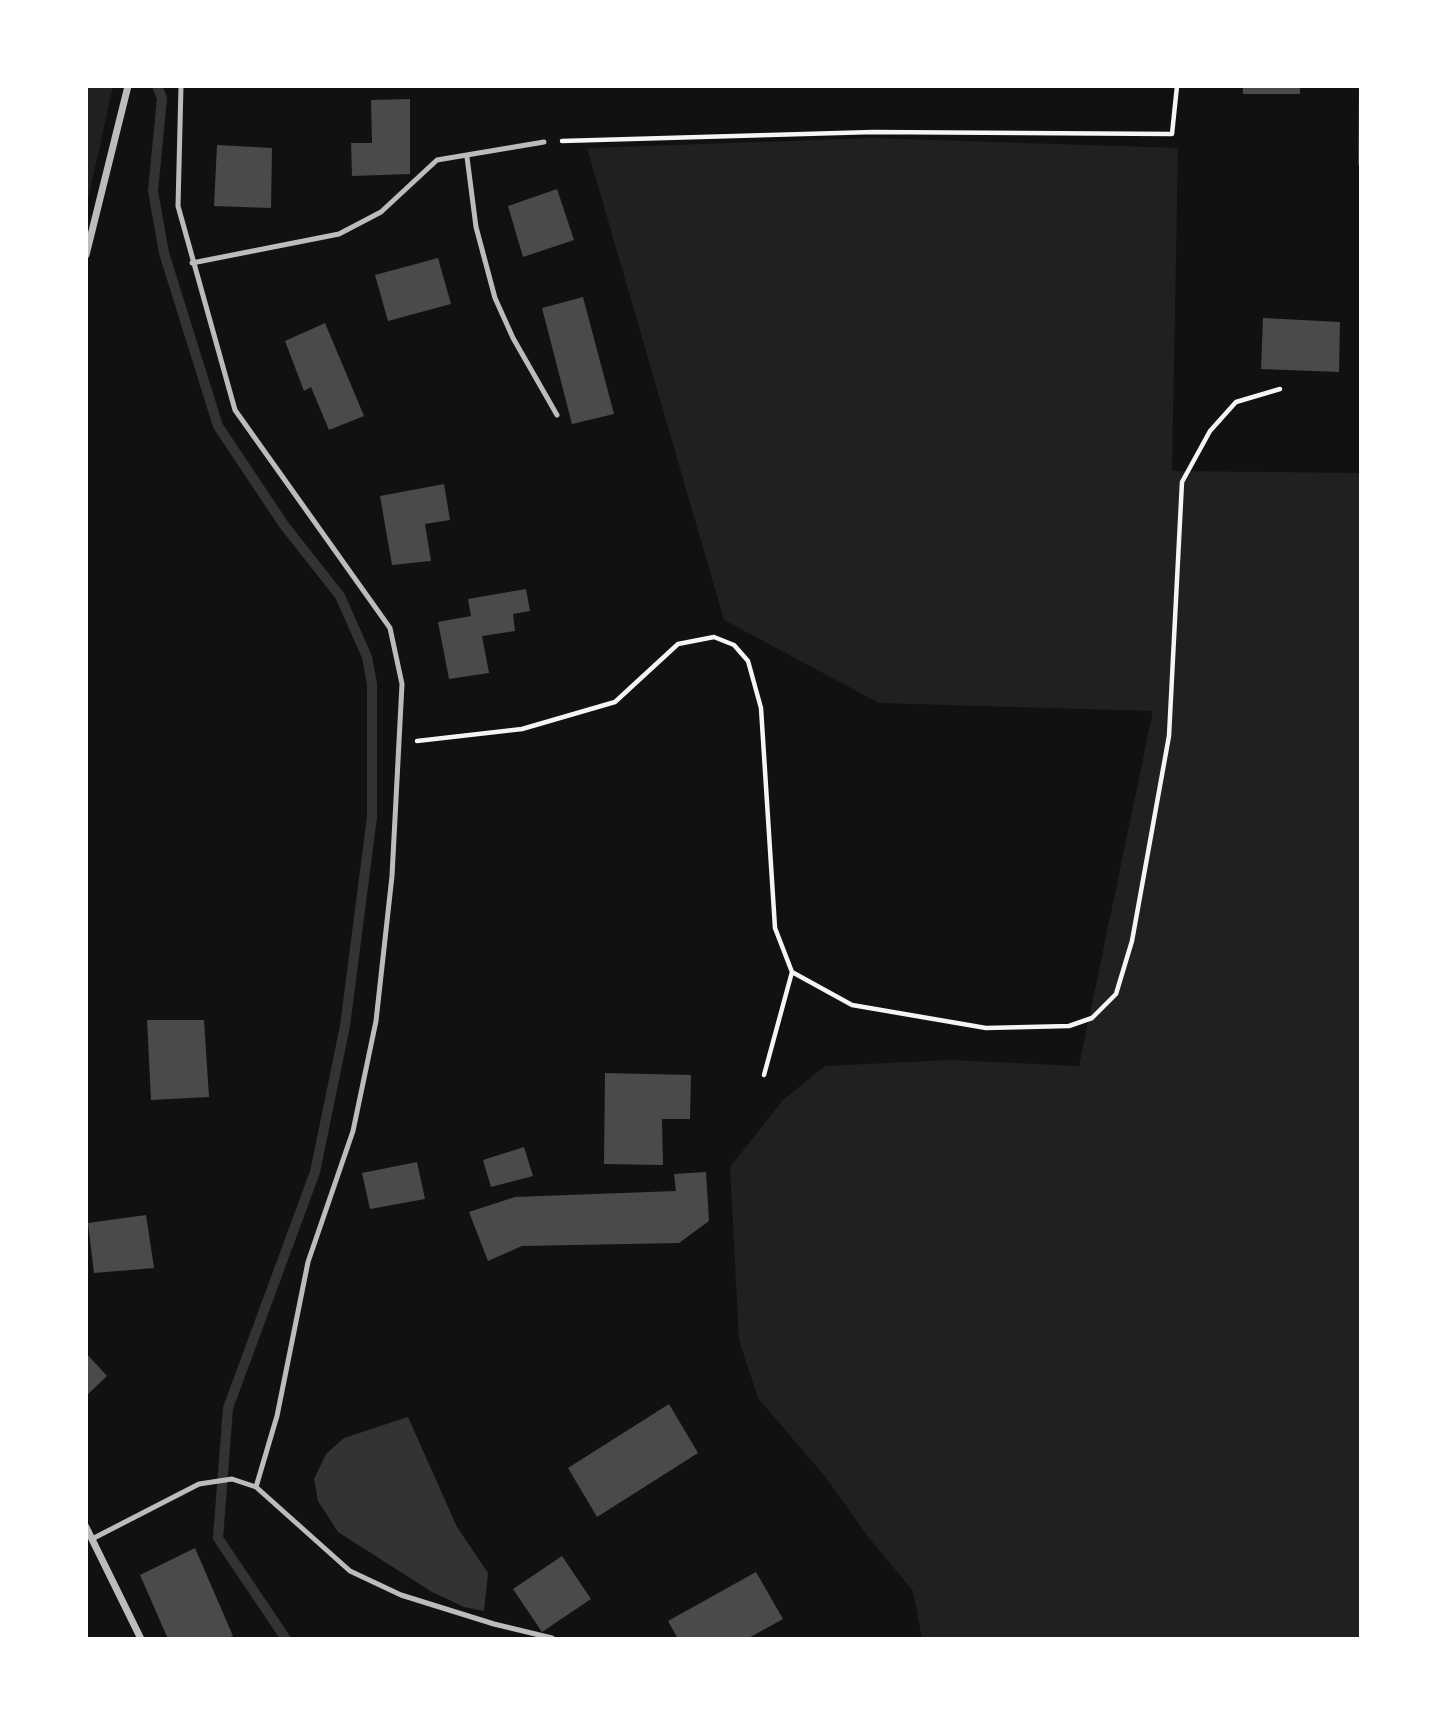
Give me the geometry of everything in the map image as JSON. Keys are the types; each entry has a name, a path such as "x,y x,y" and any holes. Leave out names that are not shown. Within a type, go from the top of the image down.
{"street":[{"path":"86,256 128,86"},
{"path":"86,1527 141,1639"}],"lane":[{"path":"181,86 177,206 235,410 390,628 402,684 392,876 376,1021 353,1131 309,1262 277,1416 256,1487"},
{"path":"192,263 339,234 381,212 437,160 544,142"},
{"path":"467,157 476,227 495,298 513,338 557,415"},
{"path":"92,1539 199,1484 232,1479 256,1487 350,1571 401,1595 494,1624 552,1638"}],"path":[{"path":"544,142 873,132 1172,134 1177,86"},
{"path":"792,972 852,1004 986,1028 1069,1026 1092,1018 1116,994 1132,941 1169,736 1182,482 1210,430 1236,402 1280,388"},
{"path":"399,744 522,729 615,702 678,644 713,637 734,645 748,660 761,708 775,928 792,972 764,1075"}],"shaded area":[{"path":"86,86 113,86 86,208"},
{"path":"873,138 1178,148 1172,471 1361,473 1361,1639 922,1639 913,1591 869,1538 827,1479 758,1398 739,1340 730,1167 784,1099 825,1066 951,1060 1079,1066 1153,711 879,703 724,620 587,148"},
{"path":"408,1417 457,1527 488,1573 484,1611 464,1607 432,1592 338,1532 318,1501 314,1479 326,1454 344,1438"}],"building":[{"path":"1243,86 1300,86 1300,94 1243,94"},
{"path":"1361,86 1361,165 1358,165"},
{"path":"410,99 410,174 352,176 351,143 372,143 371,100"},
{"path":"217,145 272,148 271,208 214,206"},
{"path":"557,189 574,240 523,257 508,206"},
{"path":"438,258 451,304 388,321 375,275"},
{"path":"583,297 614,414 572,424 542,308"},
{"path":"1263,318 1340,322 1339,372 1261,369"},
{"path":"325,323 364,416 329,430 311,387 304,391 285,341"},
{"path":"444,484 450,520 425,524 431,561 392,565 380,496"},
{"path":"526,589 530,611 513,614 515,631 482,636 489,673 449,679 438,622 471,616 468,599"},
{"path":"147,1020 204,1020 209,1097 151,1100"},
{"path":"605,1073 691,1075 690,1119 662,1119 663,1165 604,1164"},
{"path":"524,1147 533,1176 491,1187 483,1160"},
{"path":"417,1162 425,1199 370,1209 362,1173"},
{"path":"706,1172 709,1221 679,1243 522,1246 488,1261 469,1212 515,1197 676,1191 674,1174"},
{"path":"146,1215 154,1268 94,1273 88,1223"},
{"path":"86,1353 107,1376 86,1396"},
{"path":"669,1404 698,1453 597,1517 568,1468"},
{"path":"195,1548 233,1636 226,1639 168,1639 140,1575"},
{"path":"562,1556 591,1599 542,1632 513,1589"},
{"path":"756,1572 783,1619 747,1639 678,1639 668,1621"}],"waterway":[{"path":"157,86 162,98 153,191 164,253 218,426 284,525 340,596 367,657 372,684 372,817 345,1026 315,1172 228,1408 218,1538 286,1639"}]}
